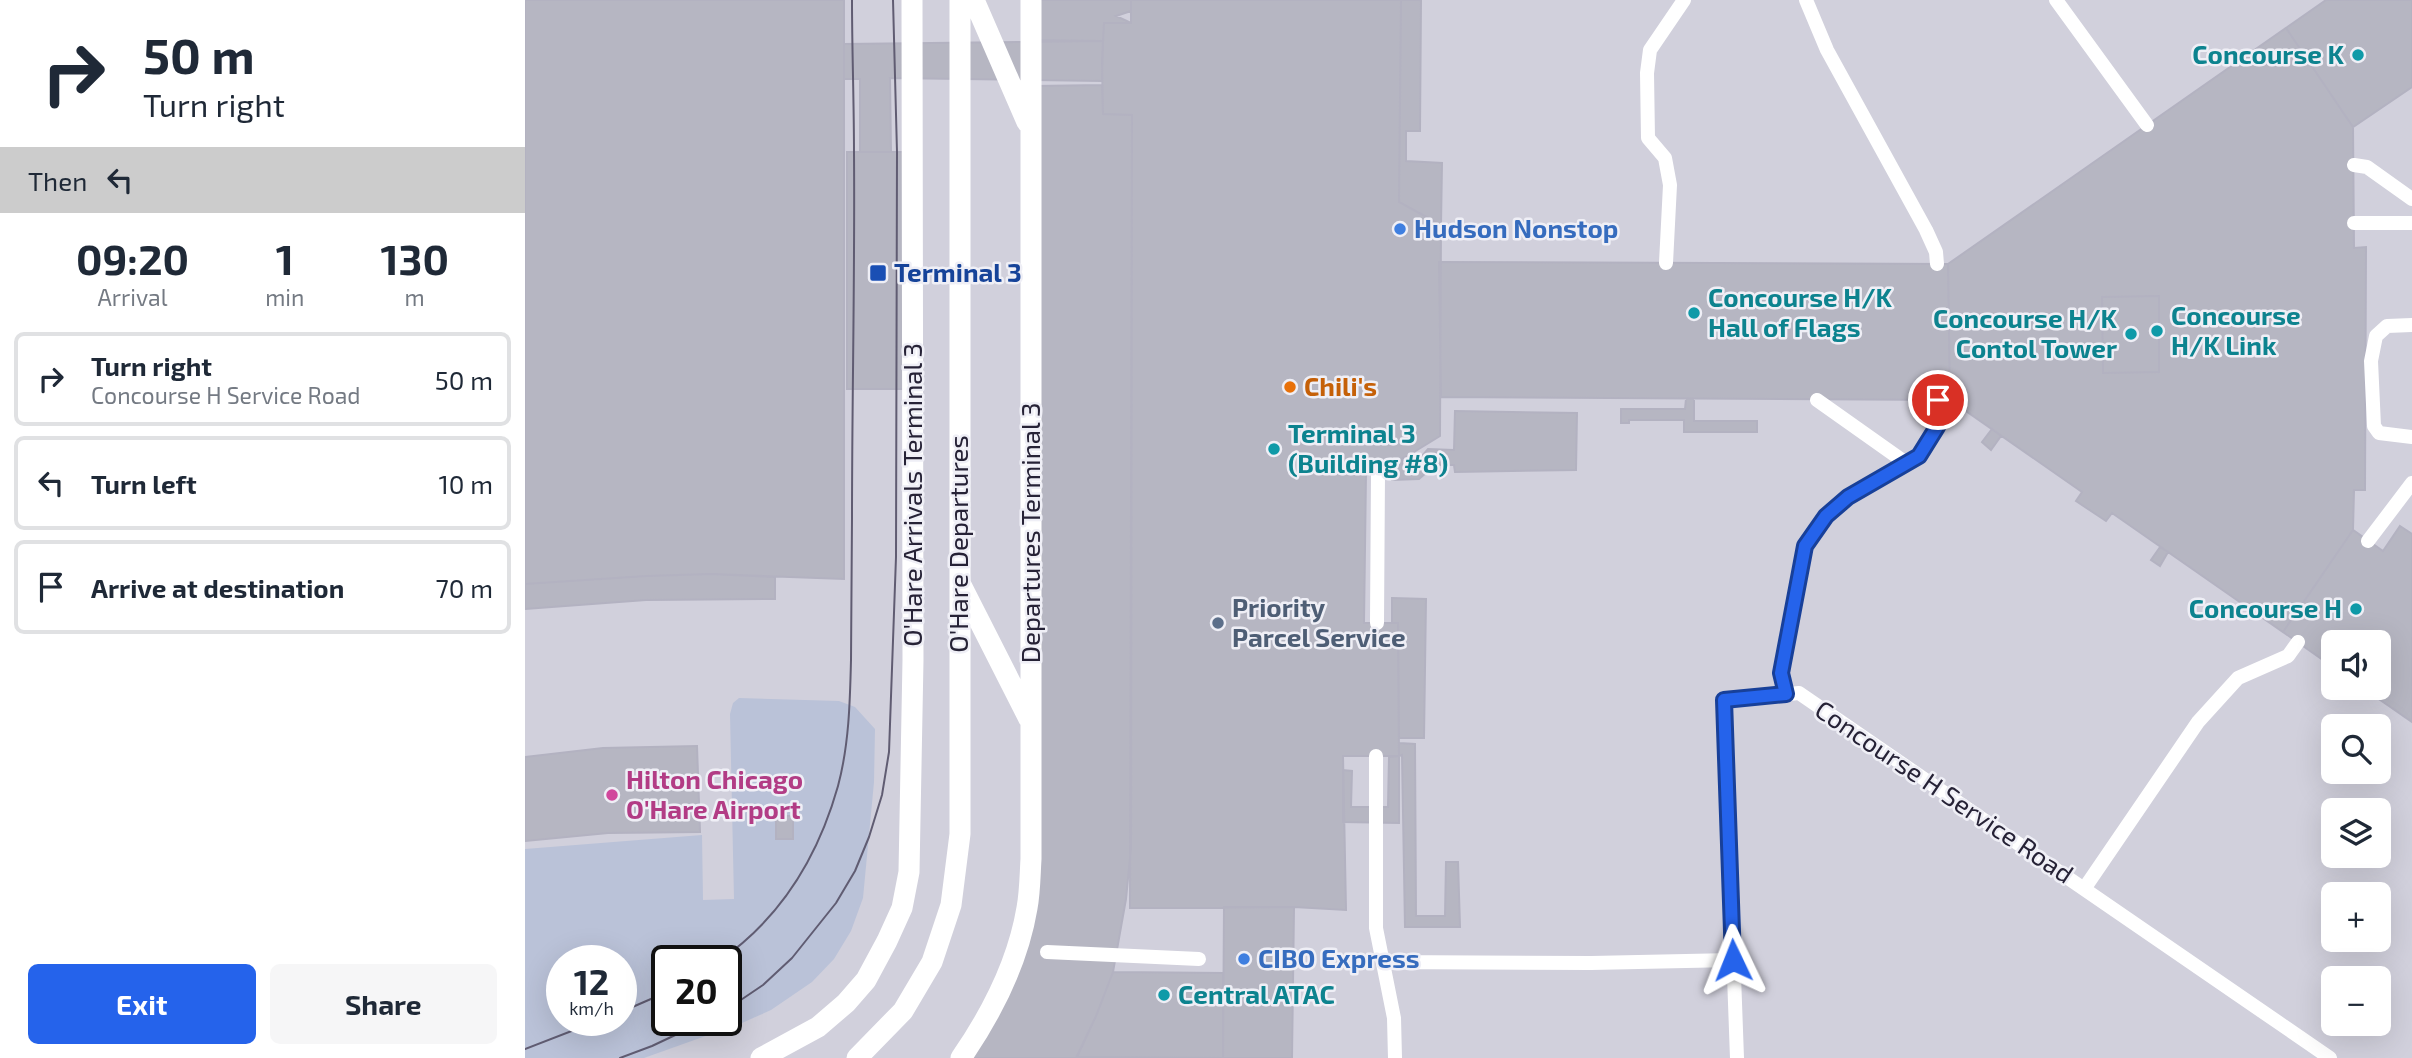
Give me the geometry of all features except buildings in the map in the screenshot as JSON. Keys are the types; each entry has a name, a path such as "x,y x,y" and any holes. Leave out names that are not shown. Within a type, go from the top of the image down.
{"street":[{"name":"O'Hare Arrivals Terminal 3","path":"761,1058 818,1027 846,1003 866,980 902,908 909,872 913,660 912,0"},
{"name":"O'Hare Departures","path":"857,1058 903,1011 932,962 950,905 960,834 960,0"},
{"path":"974,0 1031,130"},
{"name":"Departures Terminal 3","path":"963,1055 986,1020 1020,942 1027,907 1031,859 1031,0"},
{"path":"959,579 1031,723"}],"lane":[{"path":"1666,263 1670,184 1665,158 1648,138 1647,73 1650,50 1684,0"},
{"path":"1806,0 1827,50 1926,230 1936,252 1937,264"},
{"path":"2056,0 2147,125"},
{"path":"2354,165 2367,167 2412,199"},
{"path":"2354,223 2412,223"},
{"path":"2412,325 2387,326 2375,336 2371,361 2374,426 2378,433 2412,437"},
{"path":"1817,400 1906,463"},
{"path":"1786,694 1781,673 1805,546 1826,516 1848,497 1919,456 1937,427 1938,400"},
{"path":"1377,623 1378,474"},
{"path":"2368,541 2412,483"},
{"path":"2084,889 2198,722 2238,678 2288,656 2298,642"},
{"name":"Concourse H Service Road","path":"1733,960 1724,700 1800,694 2330,1058"},
{"path":"1375,757 1376,928 1394,1018 1395,1058"},
{"path":"1047,952 1199,959"},
{"path":"1384,962 1591,963 1733,960 1737,1058"}],"shaded area":[{"path":"525,0 2412,0 2412,1058 525,1058"},
{"path":"739,698 839,701 855,707 875,729 874,782 863,898 851,931 834,959 812,982 771,1010 742,1023 742,945 651,945 651,1036 706,1036 644,1058 525,1058 525,849 702,835 703,900 734,899 730,714 733,703"}],"tram line":[{"path":"740,945 778,906 808,861 830,812 847,739 851,660 854,199 852,0"},
{"path":"742,999 763,985 792,958 836,903 855,871 869,837 882,795 889,752 896,557 897,152 893,0"},
{"path":"637,1005 651,999"},
{"path":"525,1049 559,1036"},
{"path":"620,1058 673,1036"}],"place":[{"name":"Concourse K","path":"2358,55"},
{"name":"Hudson Nonstop","path":"1400,229"},
{"name":"Terminal 3","path":"878,273"},
{"name":"Concourse H/K Hall of Flags","path":"1694,313"},
{"name":"Concourse H/K Link","path":"2157,331"},
{"name":"Concourse H/K Contol Tower","path":"2131,334"},
{"name":"Chili's","path":"1290,387"},
{"name":"Terminal 3 (Building #8)","path":"1274,449"},
{"name":"Concourse H","path":"2356,609"},
{"name":"Priority Parcel Service","path":"1218,623"},
{"name":"Hilton Chicago O'Hare Airport","path":"612,795"},
{"name":"CIBO Express","path":"1244,959"},
{"name":"Central ATAC","path":"1164,995"}],"route":[{"path":"1733,960 1724,700 1786,694 1781,673 1805,546 1826,516 1848,497 1919,456 1937,427 1938,400"}]}
